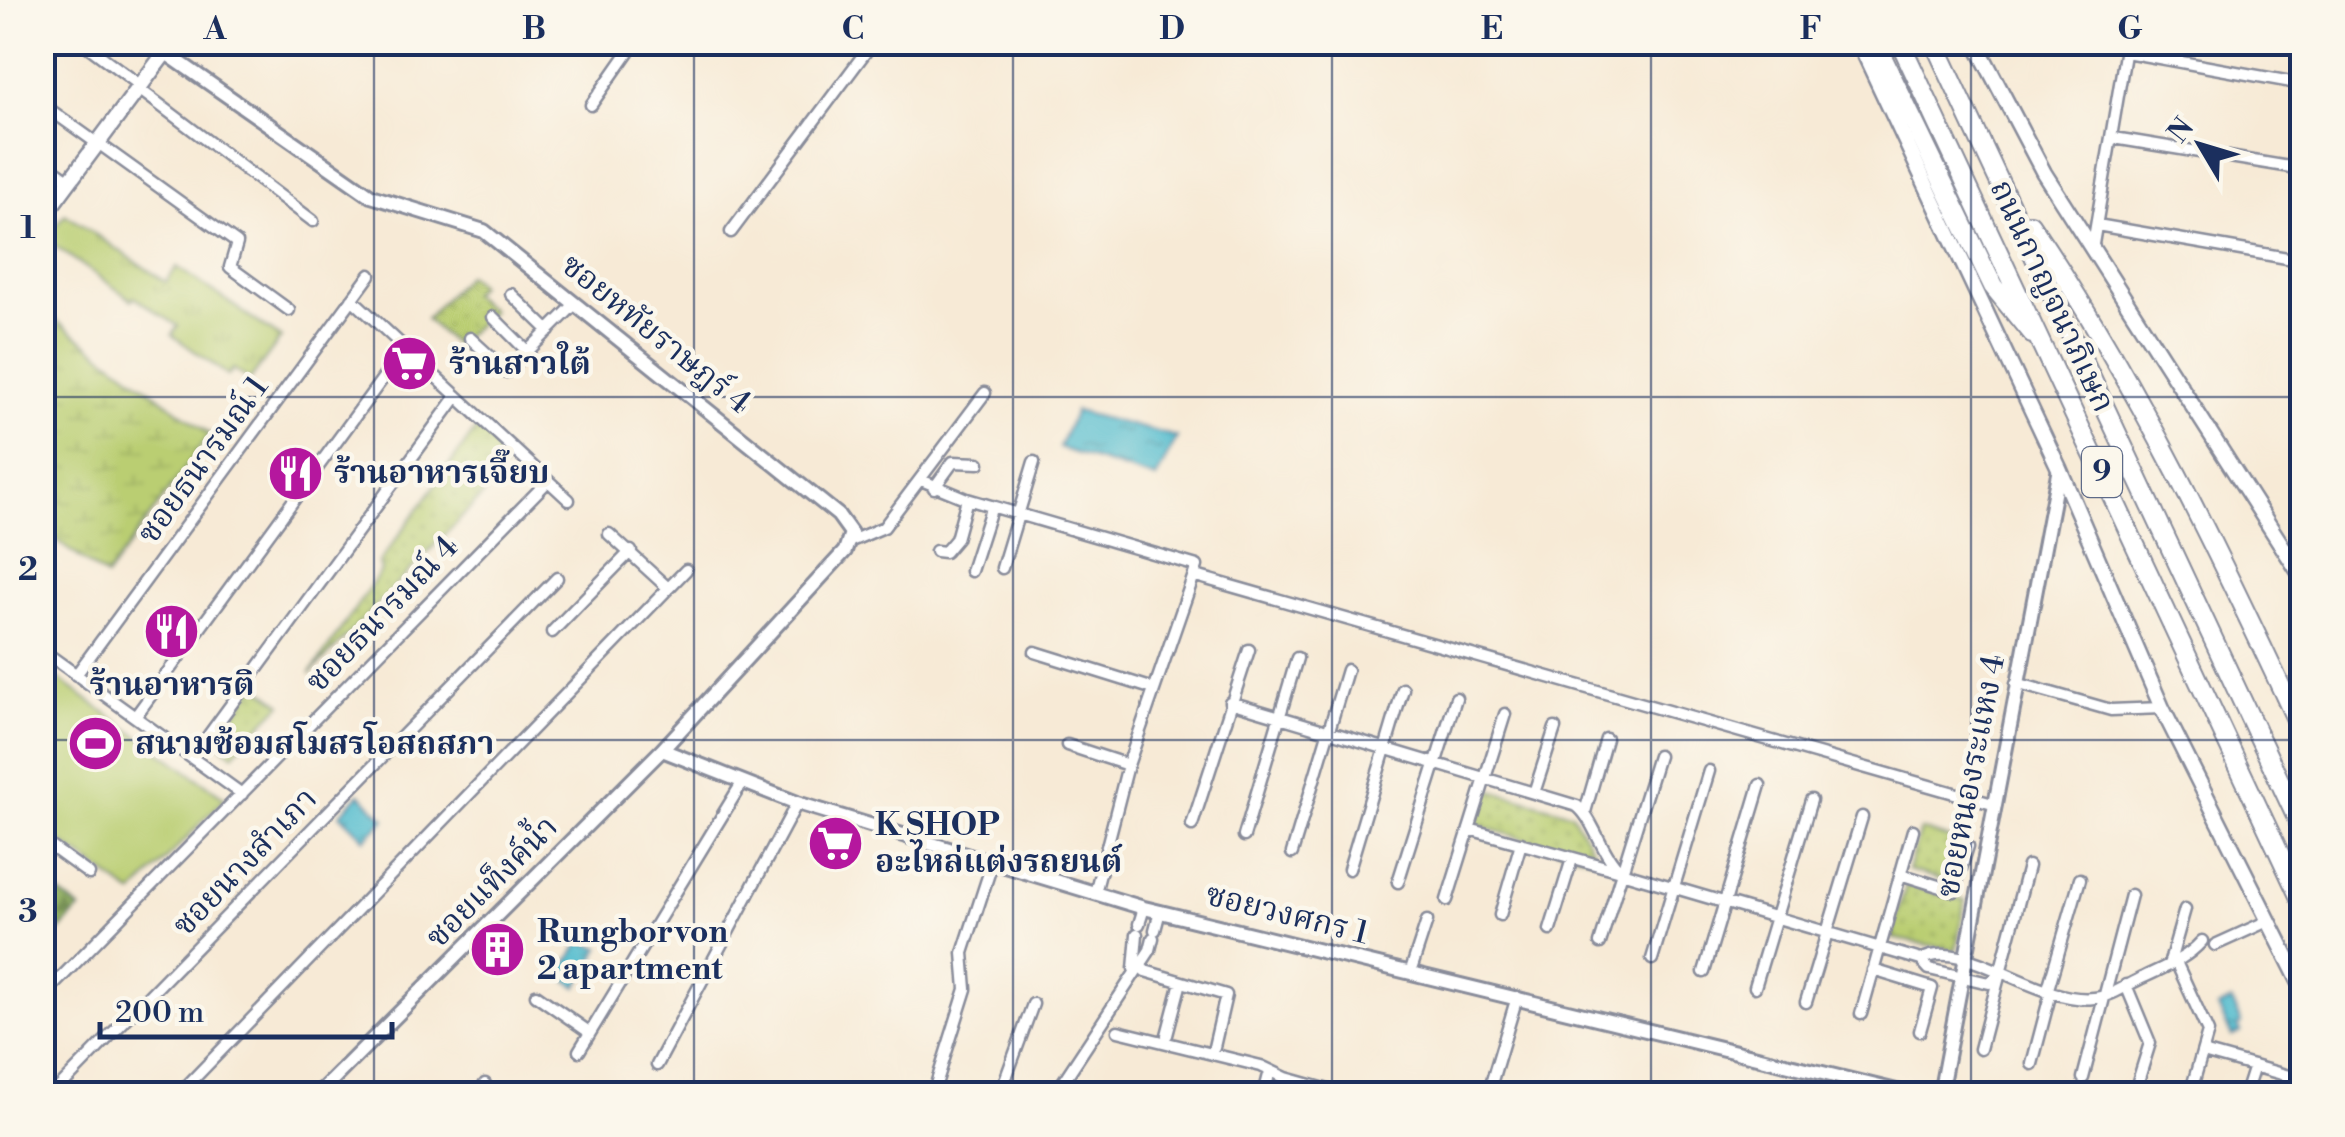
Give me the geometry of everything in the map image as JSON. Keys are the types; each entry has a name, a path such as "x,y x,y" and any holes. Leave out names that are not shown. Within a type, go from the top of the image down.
{"highway":[{"path":"1875,42 1993,286 2042,345"},
{"name":"ถนนกาญจนาภิเษก","path":"1900,42 2302,902"},
{"name":"ถนนกาญจนาภิเษก","path":"1934,42 2302,829"},
{"path":"1999,178 2068,279 2210,535 2302,732"}],"main road":[{"path":"1859,42 2059,468 2162,708 2302,987"},
{"path":"1974,42 2022,136 2302,577"},
{"path":"42,218 170,48"}],"street":[{"path":"82,42 313,221"},
{"path":"592,106 635,42"},
{"path":"732,232 873,42"},
{"name":"ซอยหทัยราษฎร์ 4","path":"170,48 371,196 484,231 838,515 851,533 851,540"},
{"path":"2093,244 2114,138 2126,48 2302,84"},
{"path":"42,104 237,243 230,267 290,310"},
{"path":"2114,138 2302,169"},
{"path":"42,161 70,182"},
{"path":"2098,224 2287,258 2302,256"},
{"name":"ซอยธนารมณ์ 1","path":"76,674 370,275"},
{"path":"511,294 549,331"},
{"path":"352,299 569,500"},
{"path":"470,338 506,372 574,305"},
{"path":"492,317 528,352"},
{"path":"135,717 405,348"},
{"path":"662,750 851,540 884,527 984,392"},
{"path":"192,758 457,396"},
{"path":"934,488 953,462 979,463"},
{"path":"1002,568 1034,462"},
{"name":"ซอยหนองระแหง 4","path":"1940,1094 2059,468"},
{"path":"921,480 967,499 1197,566 1128,765 1095,893"},
{"name":"ซอยธนารมณ์ 4","path":"42,997 548,481"},
{"path":"936,552 945,552 956,539 967,499"},
{"path":"971,570 992,506"},
{"path":"609,534 668,588"},
{"path":"552,632 630,552"},
{"path":"179,1094 686,570"},
{"path":"1196,576 1996,805"},
{"name":"ซอยนางสำเภา","path":"53,1094 557,578"},
{"path":"42,650 242,794"},
{"path":"1192,825 1249,650"},
{"path":"1035,652 1154,689"},
{"path":"1244,836 1297,658"},
{"path":"1292,853 1347,670"},
{"path":"2016,683 2111,710 2162,708"},
{"path":"1348,869 1403,689"},
{"path":"1398,882 1456,698"},
{"path":"1230,702 1534,793 1585,812"},
{"path":"1447,900 1505,714"},
{"path":"1534,793 1555,728"},
{"path":"1606,739 1585,812 1604,855 1621,872"},
{"path":"1067,746 1128,765"},
{"name":"ซอยวงศกร 1","path":"662,750 797,802 1144,908 1517,997 1735,1055 1909,1094"},
{"name":"ซอยแท็งค์น้ำ","path":"318,1094 662,750"},
{"path":"1600,943 1658,756"},
{"path":"1652,959 1709,771"},
{"path":"579,1050 742,783"},
{"path":"1704,972 1760,785"},
{"path":"1755,987 1811,800"},
{"path":"657,1065 797,802"},
{"path":"1806,1002 1862,817"},
{"path":"1469,829 1922,960 1929,969 1989,983 1999,975"},
{"path":"1861,1014 1913,830"},
{"path":"42,840 88,874"},
{"path":"1500,915 1522,843"},
{"path":"1900,874 1954,890 1968,846"},
{"path":"1550,930 1572,858"},
{"path":"932,1094 966,989 963,953 992,864"},
{"path":"1980,1049 2028,866"},
{"path":"2032,1064 2080,879"},
{"path":"2083,1078 2130,895"},
{"path":"1136,967 1138,929 1144,908"},
{"path":"2185,909 2172,964 2208,1032 2190,1094"},
{"path":"1054,1094 1136,967 1154,934 1160,912"},
{"path":"1922,960 1934,952 1966,957 1994,966 1999,975 2049,992 2091,999 2270,920"},
{"path":"1410,972 1427,921"},
{"path":"1136,967 1226,996 1214,1047"},
{"path":"1873,970 1932,988 1920,1031"},
{"path":"1167,1035 1181,982"},
{"path":"2126,985 2150,1042 2134,1091"},
{"path":"536,995 589,1032"},
{"path":"1488,1094 1517,997"},
{"path":"1023,1094 1001,1091 1033,1004"},
{"path":"1118,1031 1344,1094"},
{"path":"2202,1052 2290,1076"},
{"path":"2245,1094 2254,1066"},
{"path":"1264,1094 1270,1071"},
{"path":"1282,1094 1286,1078"}],"green space":[{"path":"65,214 166,282 177,267 281,338 250,380 233,369 228,375 172,335 178,326 134,297 132,300 45,239"},
{"path":"467,275 479,285 471,294 492,311 455,345 426,319"},
{"path":"43,311 210,434 106,577 43,530"},
{"path":"478,426 513,458 482,490 485,493 310,674 381,571 379,563"},
{"name":"สนามซ้อมสโมสรโอสถสภา","path":"53,675 225,798 133,894 43,829 43,690"},
{"path":"256,685 282,704 233,754 214,741"},
{"path":"1487,789 1572,813 1593,850 1590,858 1476,825"},
{"path":"1920,830 1961,842 1949,882 1908,870"},
{"path":"43,881 80,909 43,948"},
{"path":"1906,885 1965,900 1956,950 1891,938"}],"water":[{"path":"1075,411 1177,437 1156,479 1059,448"},
{"path":"360,794 385,819 365,839 340,814"},
{"path":"581,942 600,948 577,987 559,975"},
{"path":"2231,1001 2242,1024 2238,1026 2241,1032 2232,1036 2218,1008"}],"place":[{"name":"ร้านสาวใต้","path":"410,364"},
{"name":"ร้านอาหารเจี๊ยบ","path":"295,473"},
{"name":"ร้านอาหารติ","path":"172,631"},
{"name":"สนามซ้อมสโมสรโอสถสภา","path":"96,744"},
{"name":"K SHOP อะไหล่แต่งรถยนต์","path":"836,843"},
{"name":"Rungborvon 2 apartment","path":"498,950"}]}
